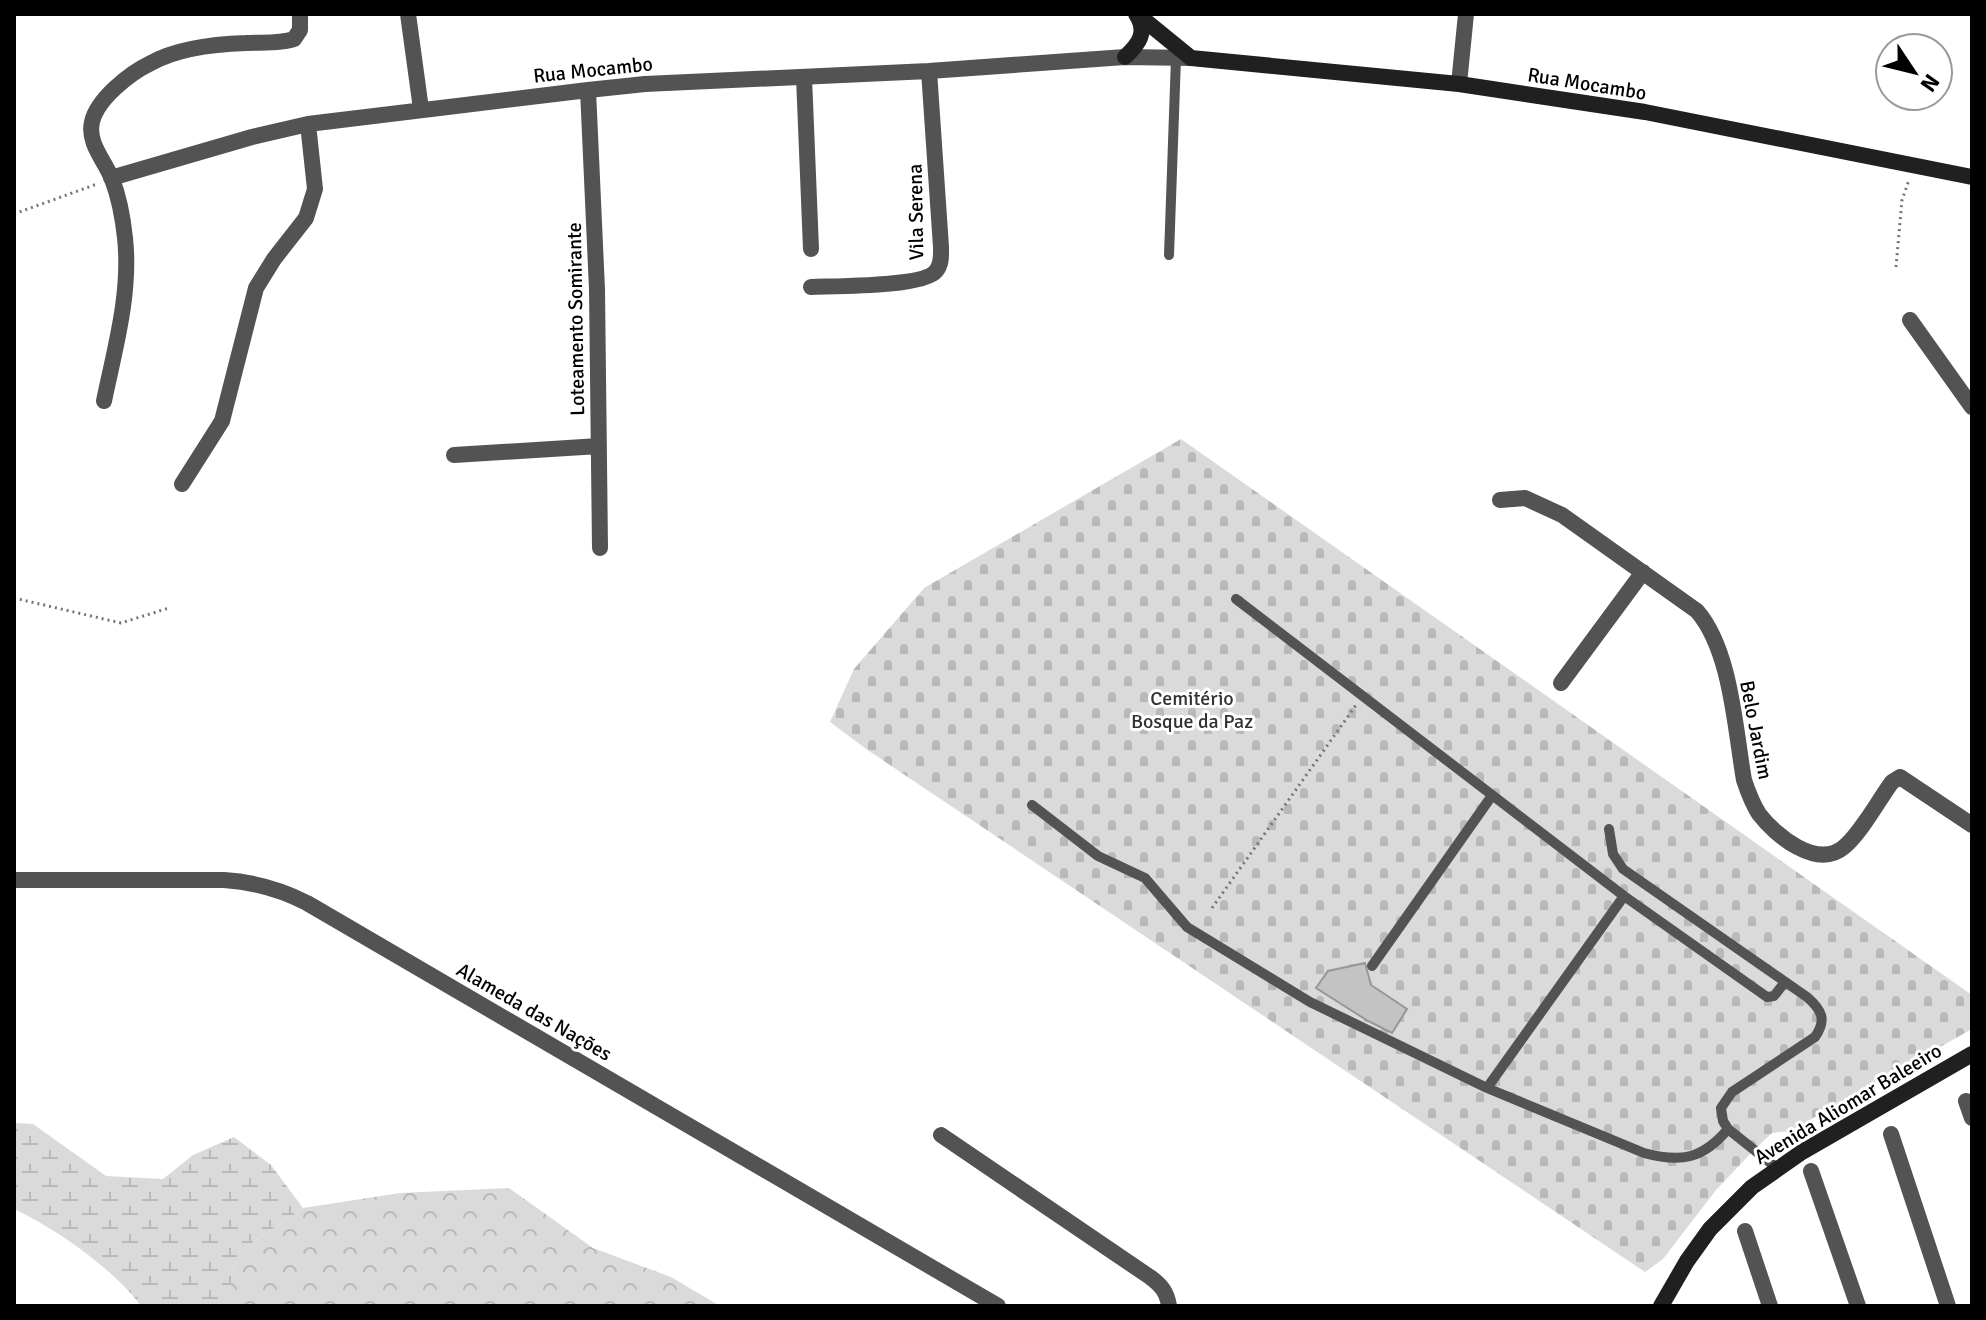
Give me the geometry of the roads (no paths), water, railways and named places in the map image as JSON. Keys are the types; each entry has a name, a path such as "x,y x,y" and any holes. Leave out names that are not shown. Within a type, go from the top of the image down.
{"main road":[{"path":"1125,57 1142,36 1137,14"},
{"path":"1137,14 1183,58"},
{"name":"Rua Mocambo","path":"1183,58 1459,84 1645,112 1972,177"},
{"name":"Avenida Aliomar Baleeiro","path":"1661,1306 1710,1229 1732,1205 1777,1168 1972,1054"}],"street":[{"path":"408,14 421,109"},
{"path":"1459,84 1466,14"},
{"path":"104,401 126,288 125,240 111,178 95,148 91,124 97,109 128,78 151,62 181,51 229,43 289,41 298,35 300,22"},
{"name":"Rua Mocambo","path":"111,178 308,124 588,90 645,84 929,71 1125,57 1183,58"},
{"name":"Vila Serena","path":"811,287 904,282 928,277 939,267 941,247 929,71"},
{"path":"804,77 811,249"},
{"name":"Loteamento Somirante","path":"588,90 597,289 600,548"},
{"path":"182,484 222,421 256,288 306,218 315,189 308,124"},
{"path":"1910,320 1972,407"},
{"path":"454,455 599,446"},
{"name":"Belo Jardim","path":"1500,500 1525,498 1543,504 1697,611 1714,633 1723,664 1750,798 1770,826 1805,851 1824,855 1835,853 1850,840 1892,782 1900,777 1972,825"},
{"path":"1561,683 1643,572"},
{"name":"Alameda das Nações","path":"14,880 224,880 253,882 281,890 998,1306"},
{"path":"1891,1134 1948,1306"},
{"path":"941,1135 1160,1284 1169,1306"},
{"path":"1811,1171 1858,1306"},
{"path":"1745,1231 1770,1306"}],"lane":[{"path":"1169,255 1183,58"},
{"path":"1236,599 1491,797 1767,997 1774,996 1785,982"},
{"path":"1372,966 1491,797"},
{"path":"1032,805 1098,856 1145,878 1187,927 1310,1002 1487,1088 1661,1157 1690,1157 1704,1152 1716,1144 1728,1129"},
{"path":"1609,829 1613,854 1623,869 1815,1004 1823,1020 1821,1028 1807,1043 1732,1092 1721,1108 1728,1129 1777,1168"},
{"path":"1487,1088 1624,896"}],"park label":[{"name":"Cemitério Bosque da Paz","path":"1192,710"}]}
